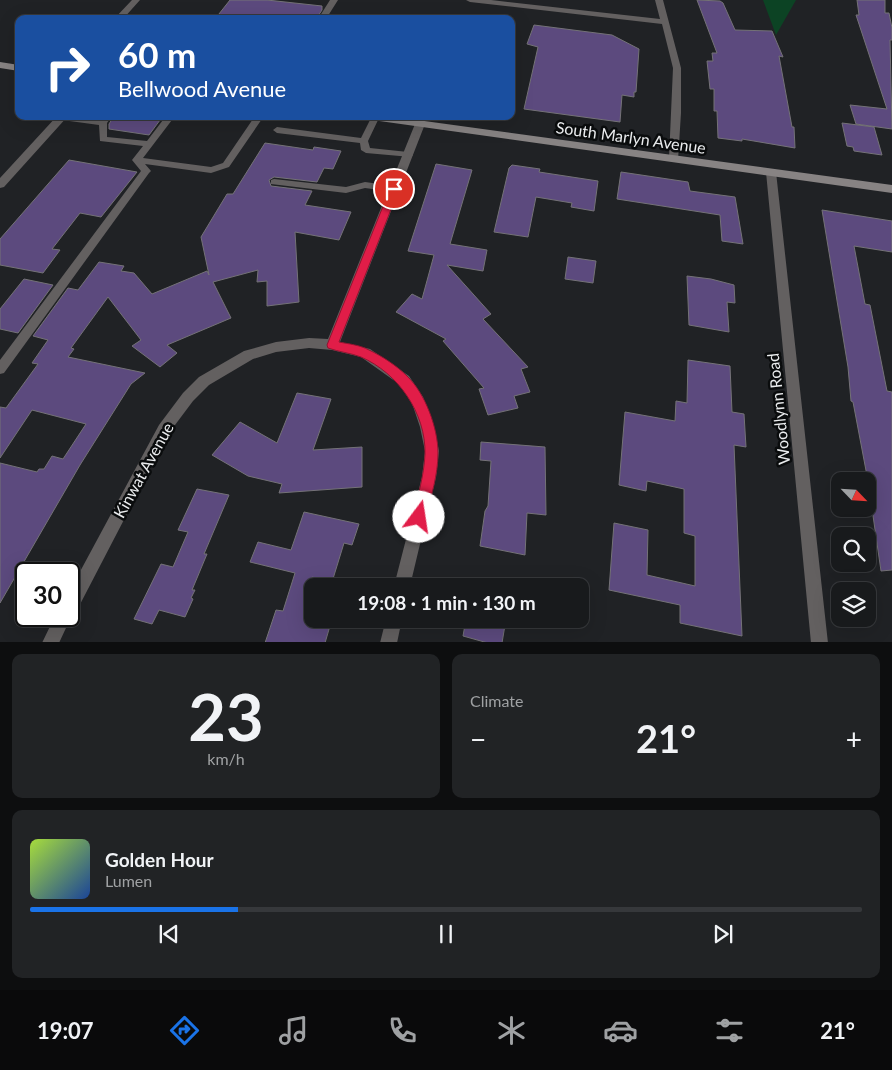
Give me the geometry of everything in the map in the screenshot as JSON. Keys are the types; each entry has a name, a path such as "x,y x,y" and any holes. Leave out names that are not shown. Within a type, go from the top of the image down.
{"street":[{"path":"122,15 136,0"},
{"path":"325,15 334,0"},
{"path":"470,0 664,22"},
{"path":"659,0 664,22 672,43 677,69 674,158"},
{"path":"0,65 15,67"},
{"path":"0,184 60,120"},
{"name":"South Marlyn Avenue","path":"391,120 892,189"},
{"path":"332,345 420,124"},
{"name":"Woodlynn Road","path":"771,172 820,642"},
{"name":"Kinwat Avenue","path":"80,587 164,429 194,392 222,369 248,355 285,346 309,343 332,345 365,353 404,380 418,401 427,427 432,452 430,477 404,578"},
{"path":"50,642 58,627"},
{"path":"388,642 392,628"}],"lane":[{"path":"105,120 103,139 149,144"},
{"path":"137,160 168,120"},
{"path":"137,160 211,170 226,165 257,120"},
{"path":"369,120 364,141 366,150 408,155"},
{"path":"277,130 364,141"},
{"path":"0,368 146,171 137,160"},
{"path":"274,182 346,190 365,185 394,189"}],"green space":[{"path":"763,0 796,0 776,35"}],"building":[{"path":"230,0 267,0 322,6 319,15 218,15"},
{"path":"697,0 720,1 723,3 735,30 772,31 783,57 779,56 792,127 794,127 795,148 742,139 742,141 718,138 717,111 714,111 714,89 710,89 707,61 713,61 712,53 717,53"},
{"path":"857,0 885,0 885,13 889,13 892,28 892,40 890,40 892,129 856,124 850,105 887,109 856,15 859,15"},
{"path":"534,25 612,35 639,49 636,92 634,92 634,97 622,95 620,122 524,109 538,47 527,44"},
{"path":"112,120 160,120 149,135 109,129"},
{"path":"842,123 874,127 882,155 854,151 853,147 847,146"},
{"path":"265,143 313,150 314,147 341,151 333,169 324,168 317,182 274,177 269,180 271,186 312,191 305,205 351,212 339,240 295,232 299,302 267,306 267,281 257,282 258,270 213,282 231,318 167,345 177,353 160,367 132,346 141,340 108,297 71,348 74,349 68,357 145,373 131,384 80,465 24,562 15,562 15,577 0,603 0,463 37,472 39,469 44,469 52,456 63,459 86,424 32,410 0,458 0,407 6,408 38,364 32,363 48,340 33,336 68,288 78,290 99,262 124,266 121,271 134,273 152,294 207,271 209,275 201,237 227,194 233,194"},
{"path":"69,160 137,172 101,217 80,213 52,249 60,250 43,273 0,265 0,239"},
{"path":"436,164 472,170 450,244 487,250 483,271 447,265 491,314 483,319 528,367 521,369 530,392 514,396 518,408 488,415 479,389 484,388 443,341 446,339 396,312 412,294 422,299 434,255 408,251"},
{"path":"512,165 540,169 539,172 598,181 594,211 571,207 572,203 536,197 528,237 494,232 509,168"},
{"path":"621,172 688,182 690,191 735,197 743,244 722,241 720,215 617,199"},
{"path":"822,210 892,221 892,252 854,246 865,304 870,305 887,391 892,392 892,570 881,571 873,518 876,518 876,472 866,472 853,402 851,401 848,367"},
{"path":"568,257 596,261 593,283 565,279"},
{"path":"687,276 711,279 734,285 735,303 727,302 729,332 689,325"},
{"path":"24,279 53,285 18,333 0,329 0,309"},
{"path":"688,360 730,366 732,412 744,414 746,447 734,445 742,636 680,623 680,605 609,590 614,523 648,530 647,575 695,586 695,536 684,533 684,489 647,481 646,491 619,485 625,412 675,421 676,401 687,403"},
{"path":"297,393 331,399 313,450 362,447 362,487 279,493 282,484 248,476 212,455 240,422 277,443"},
{"path":"481,442 545,447 546,515 527,513 525,555 480,546 485,511 488,506 491,461 480,460"},
{"path":"197,489 229,495 204,554 207,554 192,590 195,590 191,598 193,599 185,617 159,610 152,624 134,619 161,564 173,567 188,532 178,530"},
{"path":"304,512 359,524 352,545 344,543 333,578 304,578 304,628 329,628 325,642 265,642 276,610 283,611 295,573 250,562 258,542 291,550"},
{"path":"464,628 504,628 502,642 484,642 463,636"}],"route":[{"path":"394,189 332,345 365,353 404,380 418,401 427,427 432,452 430,477 419,517"}]}
